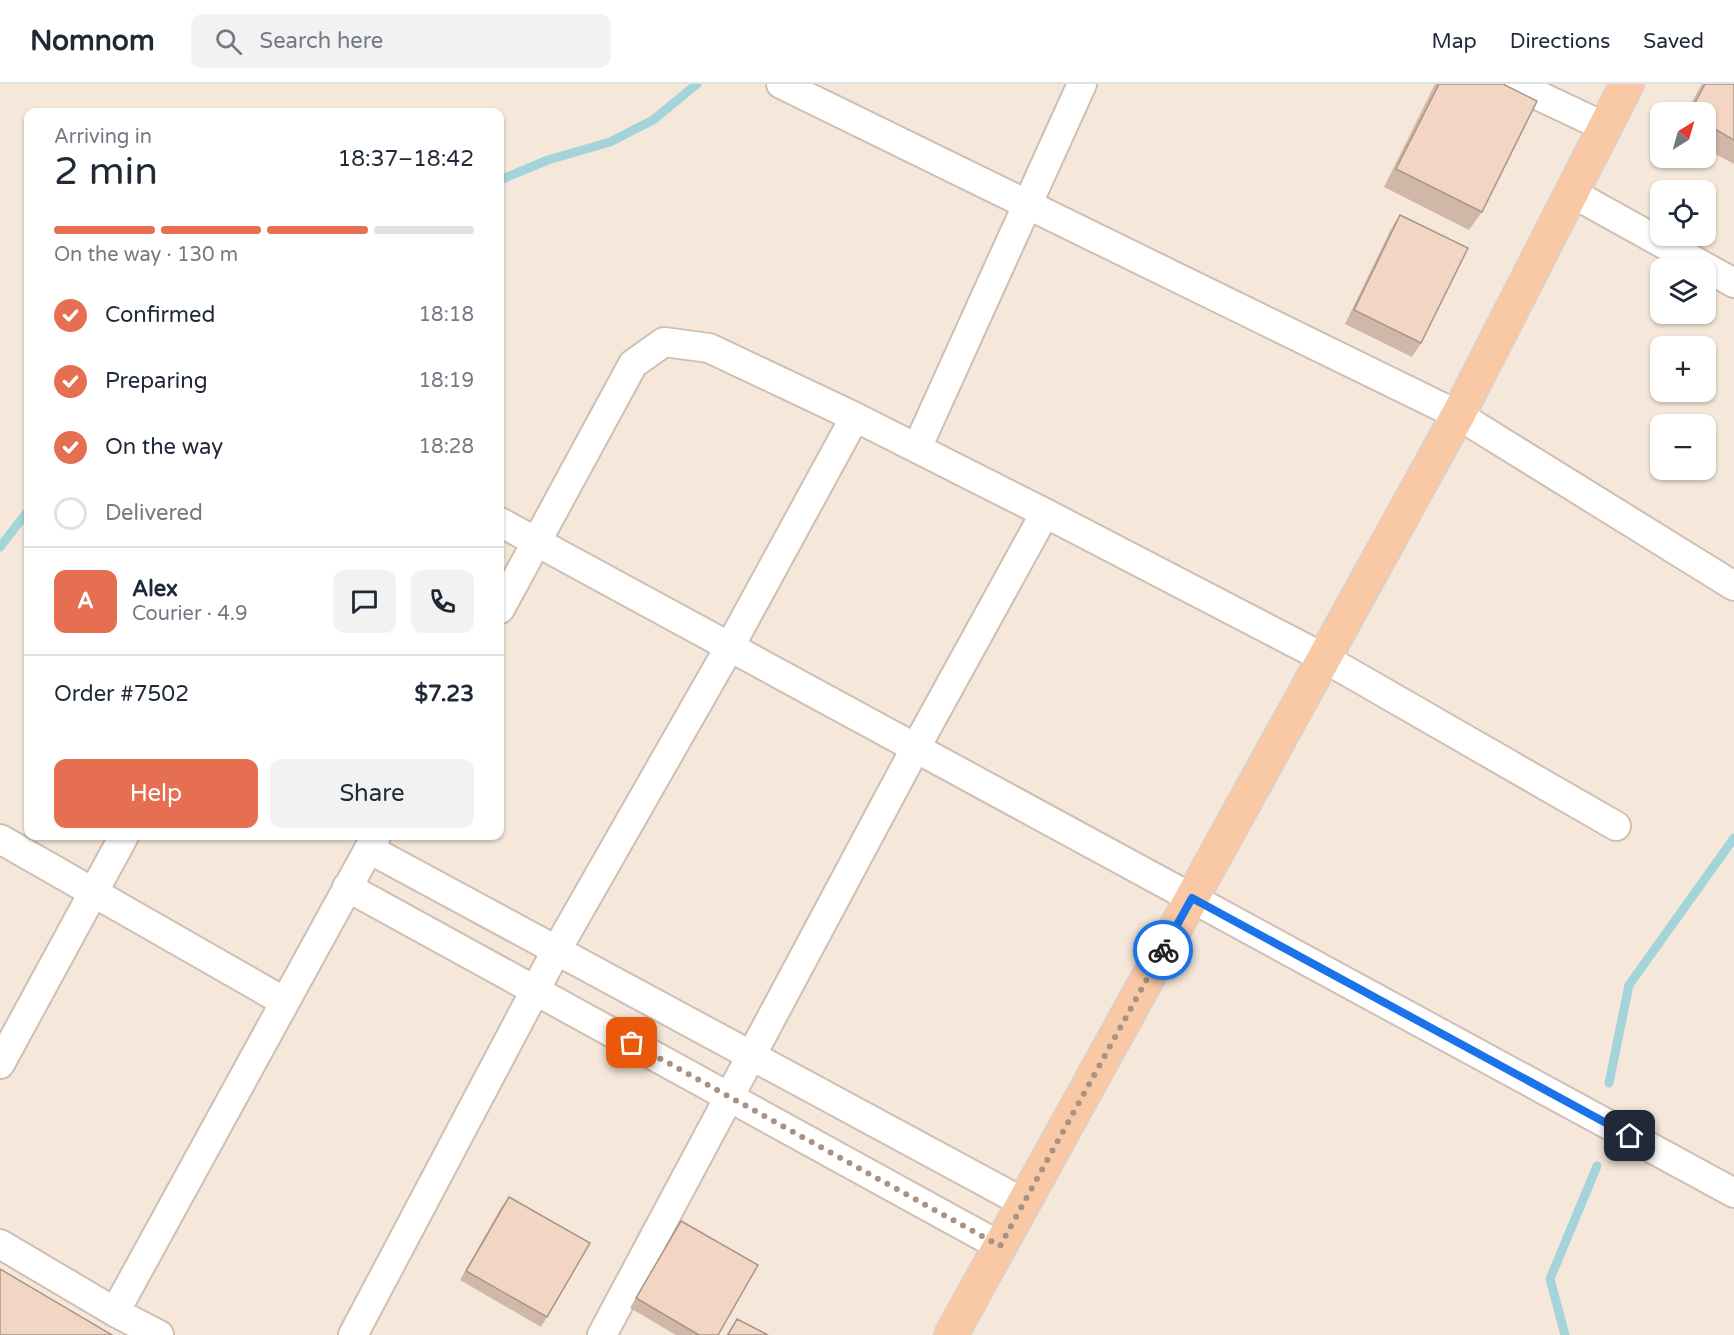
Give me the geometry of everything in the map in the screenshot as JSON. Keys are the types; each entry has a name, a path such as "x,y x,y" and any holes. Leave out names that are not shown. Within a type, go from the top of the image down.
{"highway":[{"path":"951,1335 1458,415 1627,84"}],"street":[{"path":"782,84 1458,415 1734,586"},
{"path":"917,448 1082,84"},
{"path":"1514,84 1605,128"},
{"path":"1572,194 1734,283"},
{"path":"504,602 633,364 664,342 709,348 917,448 1324,658 1616,826"},
{"path":"353,1335 556,951 729,648 855,417"},
{"path":"602,1335 915,749 1045,513"},
{"path":"504,524 1734,1193"},
{"path":"0,839 285,1002"},
{"path":"0,1064 122,840"},
{"path":"115,1312 373,842 556,951 1024,1203"},
{"path":"347,887 1000,1246"},
{"path":"0,1244 115,1312 159,1335"}],"shaded area":[{"path":"0,84 1734,84 1734,1335 0,1335"}],"building":[{"path":"1439,84 1503,84 1537,101 1482,212 1396,169"},
{"path":"1705,84 1734,84 1734,140 1716,130 1716,102 1695,102"},
{"path":"1400,215 1468,248 1421,343 1354,310"},
{"path":"509,1197 590,1243 547,1317 466,1271"},
{"path":"681,1221 758,1265 718,1335 699,1335 636,1298"},
{"path":"0,1269 112,1335 0,1335"},
{"path":"737,1319 768,1335 728,1335"}],"waterway":[{"path":"504,178 548,160 610,142 653,120 697,84"},
{"path":"0,547 24,516"},
{"path":"1609,1083 1629,985 1734,838"},
{"path":"1565,1335 1550,1279 1597,1166"}],"way so far":[{"path":"632,1043 1000,1246 1163,950"}],"route":[{"path":"1163,950 1192,898 1630,1136"}]}
